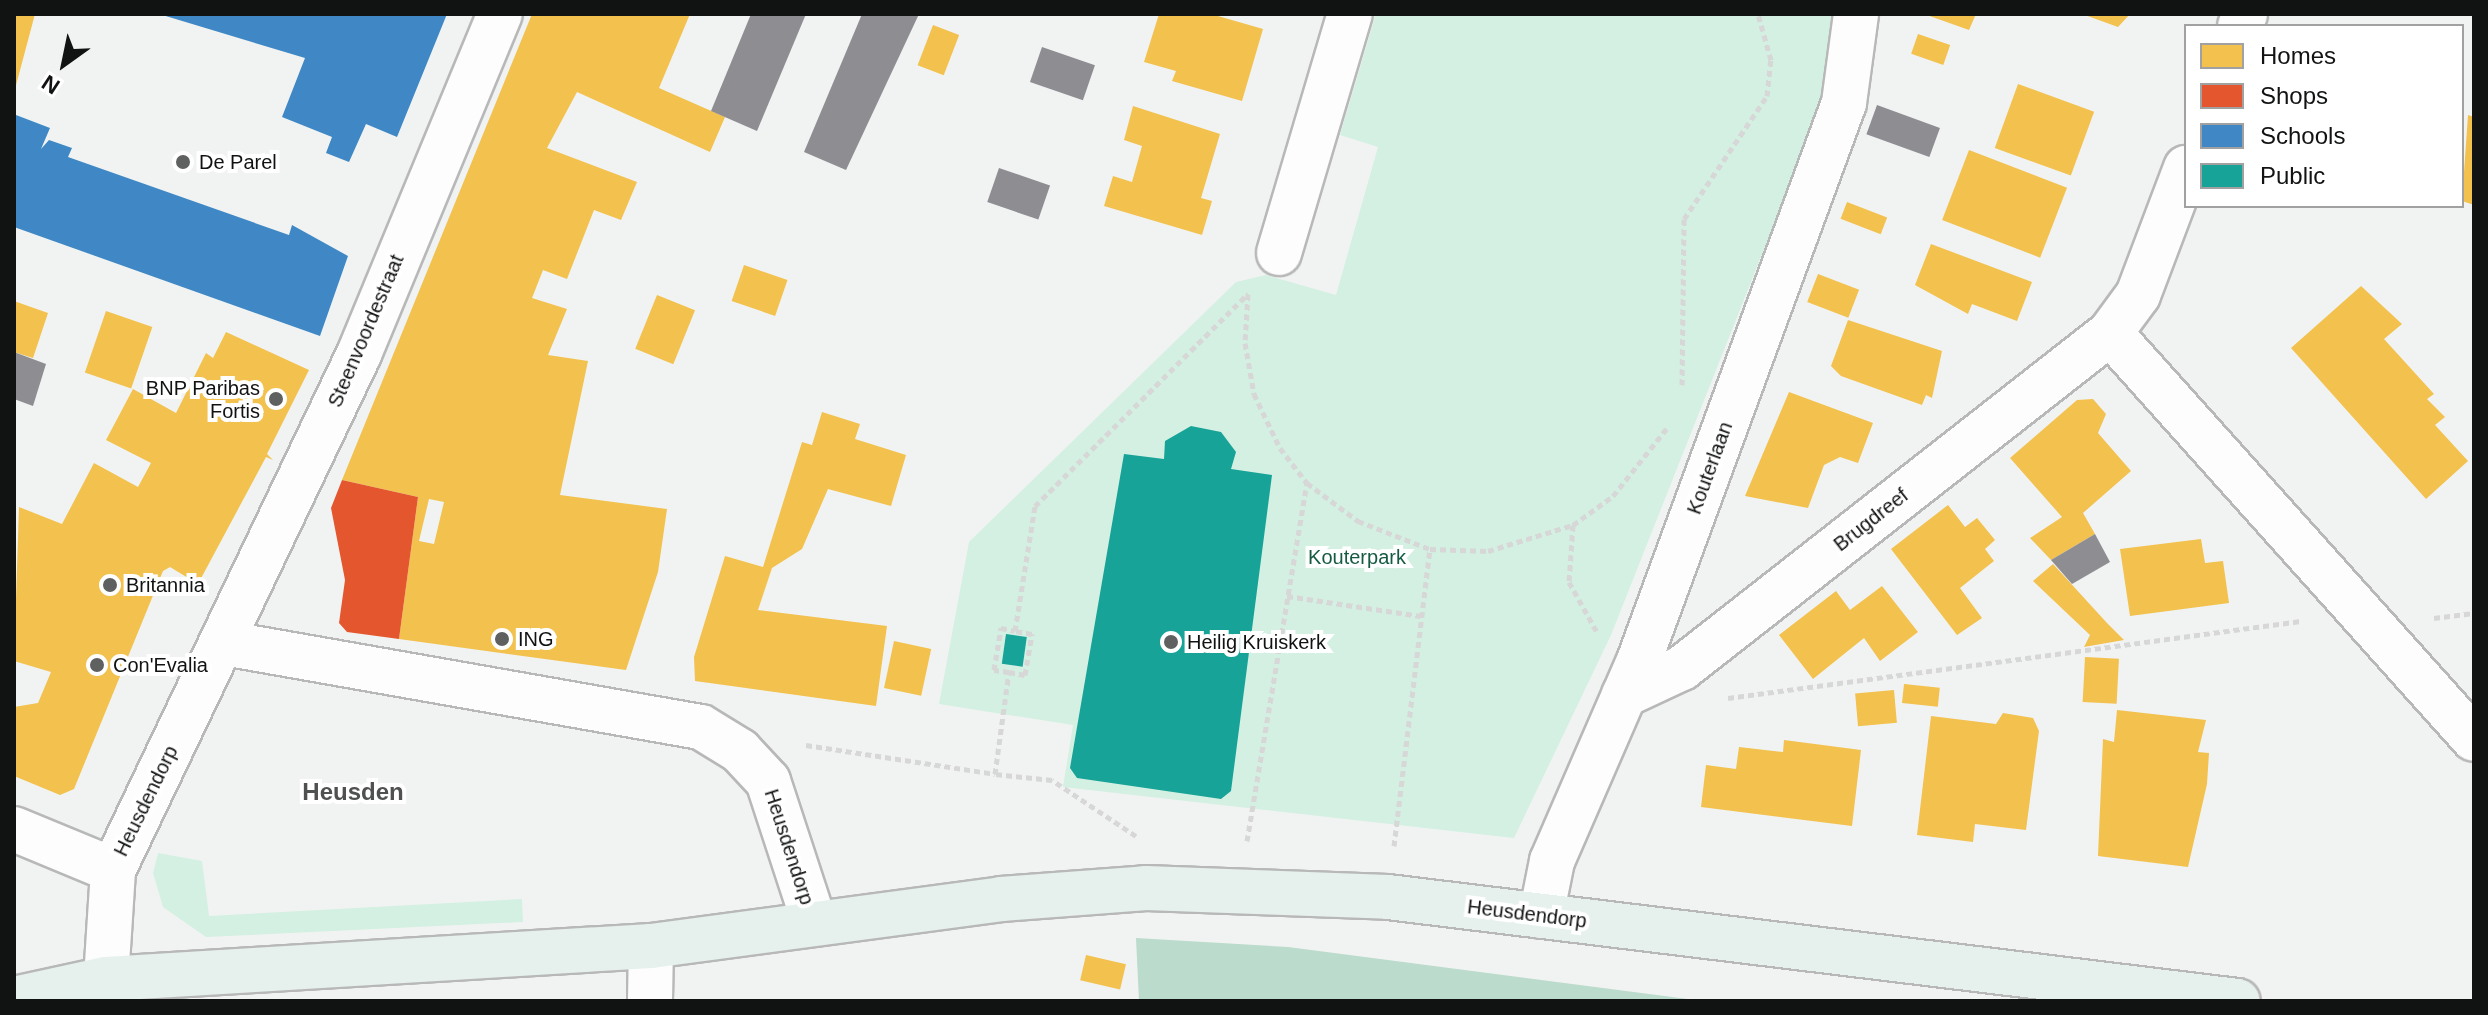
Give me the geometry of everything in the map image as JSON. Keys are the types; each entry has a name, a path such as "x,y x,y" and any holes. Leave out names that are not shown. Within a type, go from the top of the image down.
{"main road":[{"name":"Heusdendorp","path":"106,979 651,946 814,922 1146,888 1239,889 1388,897 2238,1001"},
{"path":"14,999 106,979"}],"street":[{"name":"Steenvoordestraat","path":"224,643 359,354 500,14"},
{"path":"1279,253 1350,14"},
{"name":"Kouterlaan","path":"1541,916 1552,861 1632,678 1844,103 1856,14"},
{"name":"Brugdreef","path":"1632,678 1682,668 2110,333 2138,295 2184,173"},
{"path":"2110,333 2474,739"},
{"name":"Heusdendorp","path":"106,979 113,870 224,643 701,727 740,751 768,781 814,922"},
{"path":"14,829 113,870"},
{"path":"650,1001 651,946"}],"path":[{"path":"1679,403 1688,356 1684,219 1767,96 1771,60 1758,14"},
{"path":"1015,631 1035,506 1249,293 1279,253"},
{"path":"1249,293 1245,343 1254,394 1307,483 1358,521 1430,549 1488,551 1573,525 1655,452 1673,415"},
{"path":"1239,889 1307,483"},
{"path":"1573,525 1569,582 1580,613 1632,678"},
{"path":"1388,897 1430,549"},
{"path":"1287,596 1421,616"},
{"path":"1715,699 2312,619 2374,625 2474,613"},
{"path":"1001,628 1032,634 1025,675 1009,672 994,670 1001,628"},
{"path":"995,774 1009,672"},
{"path":"740,751 767,739 1052,780 1142,839 1146,888"}],"green space":[{"name":"Kouterpark","path":"1376,14 1835,14 1831,80 1611,635 1514,838 1063,787 1073,725 939,704 969,542 1236,282 1266,275 1336,295 1378,147 1340,135"},
{"path":"158,853 202,861 209,916 522,899 523,922 206,937 163,907 153,873"},
{"path":"1136,938 1288,947 1703,1001 1139,1001"}],"building: Homes":[{"path":"14,14 35,14 15,89 14,89"},
{"path":"532,14 690,14 659,88 725,117 710,152 577,92 547,148 637,182 621,220 594,210 567,279 543,270 532,298 567,309 548,355 588,361 560,495 667,509 658,572 626,670 399,639 418,497 342,480","holes":["429,499 444,502 434,544 419,541"]},
{"path":"1159,14 1211,14 1263,29 1242,101 1172,81 1176,71 1144,62"},
{"path":"1924,14 1976,14 1969,30"},
{"path":"2082,14 2130,14 2118,27"},
{"path":"933,25 959,35 944,75 918,65"},
{"path":"1918,34 1950,45 1943,65 1911,54"},
{"path":"2018,84 2094,112 2071,176 1995,148"},
{"path":"1133,106 1220,134 1201,198 1212,201 1202,235 1104,206 1113,176 1132,182 1142,146 1124,140"},
{"path":"2468,115 2474,117 2474,205 2464,202"},
{"path":"1969,150 2067,188 2040,258 1942,220"},
{"path":"1847,202 1887,217 1881,234 1841,219"},
{"path":"1931,244 2032,282 2017,321 1972,304 1968,314 1915,285"},
{"path":"744,265 787,280 775,316 732,301"},
{"path":"1818,274 1859,290 1848,318 1807,302"},
{"path":"2361,286 2402,324 2384,339 2434,394 2427,399 2445,417 2435,425 2468,461 2426,499 2291,348"},
{"path":"657,295 695,310 673,364 635,349"},
{"path":"14,301 48,313 33,358 14,352"},
{"path":"106,311 152,327 131,388 85,372"},
{"path":"1848,320 1942,351 1932,398 1926,395 1922,405 1841,376 1831,366"},
{"path":"226,332 309,370 267,454 273,460 266,457 198,584 170,567 163,571 74,789 60,795 14,776 14,707 38,703 51,672 14,661 19,507 62,524 94,463 138,487 151,463 106,440 133,389 176,413 206,353 213,358"},
{"path":"1789,392 1873,423 1858,463 1840,457 1824,465 1808,508 1745,496"},
{"path":"2093,399 2106,414 2098,433 2131,471 2083,513 2095,534 2051,560 2030,538 2062,517 2010,458 2077,400"},
{"path":"822,412 860,424 855,439 906,455 891,506 828,489 802,549 772,568 758,610 887,626 876,706 695,681 694,657 725,556 763,567 802,442 812,445"},
{"path":"1948,505 1965,527 1977,518 1995,540 1985,549 1994,561 1960,588 1982,618 1957,635 1891,549"},
{"path":"2201,539 2205,563 2223,561 2229,603 2130,616 2120,549"},
{"path":"2053,564 2124,640 2084,647 2090,635 2033,581"},
{"path":"1882,586 1918,632 1880,661 1864,638 1813,679 1779,635 1836,591 1850,610"},
{"path":"894,641 931,649 921,696 884,688"},
{"path":"2085,657 2119,659 2117,704 2083,702"},
{"path":"1904,684 1940,688 1938,707 1902,703"},
{"path":"1894,690 1897,723 1858,726 1855,693"},
{"path":"2117,710 2206,720 2198,752 2209,753 2207,784 2188,867 2098,856 2103,739 2114,742"},
{"path":"2003,713 2033,718 2039,731 2026,830 1975,824 1973,842 1917,835 1931,716 1996,724"},
{"path":"1784,740 1861,750 1852,826 1701,807 1706,765 1736,769 1739,747 1783,752"},
{"path":"1086,955 1126,964 1120,990 1080,980"}],"building: Shops":[{"path":"342,480 418,497 399,639 347,632 339,623 345,580 331,508"}],"building: Schools":[{"path":"159,14 447,14 397,137 366,124 349,162 326,153 332,137 282,117 305,58"},
{"path":"16,115 50,128 41,149 49,140 72,148 68,157 289,235 292,225 348,256 320,336 14,227"}],"building: Public":[{"name":"Heilig Kruiskerk","path":"1191,426 1221,432 1236,452 1231,469 1272,475 1231,791 1221,799 1077,778 1070,768 1124,454 1164,459 1165,441"},
{"path":"1006,634 1027,637 1023,667 1002,664"}],"building: Industry":[{"path":"751,14 806,14 757,131 711,111"},
{"path":"862,14 919,14 846,170 804,152"},
{"path":"1042,47 1095,65 1083,100 1030,82"},
{"path":"1877,105 1940,128 1929,157 1866,134"},
{"path":"999,168 1050,186 1038,220 987,202"},
{"path":"14,352 46,364 33,406 14,399"},
{"path":"2095,534 2110,562 2072,584 2051,560"}],"place":[{"name":"De Parel","path":"183,162"},
{"name":"BNP Paribas Fortis","path":"276,399"},
{"name":"Britannia","path":"110,585"},
{"name":"ING","path":"502,639"},
{"name":"Heilig Kruiskerk","path":"1171,642"},
{"name":"Con'Evalia","path":"97,665"}],"district":[{"name":"Heusden","path":"353,792"}]}
